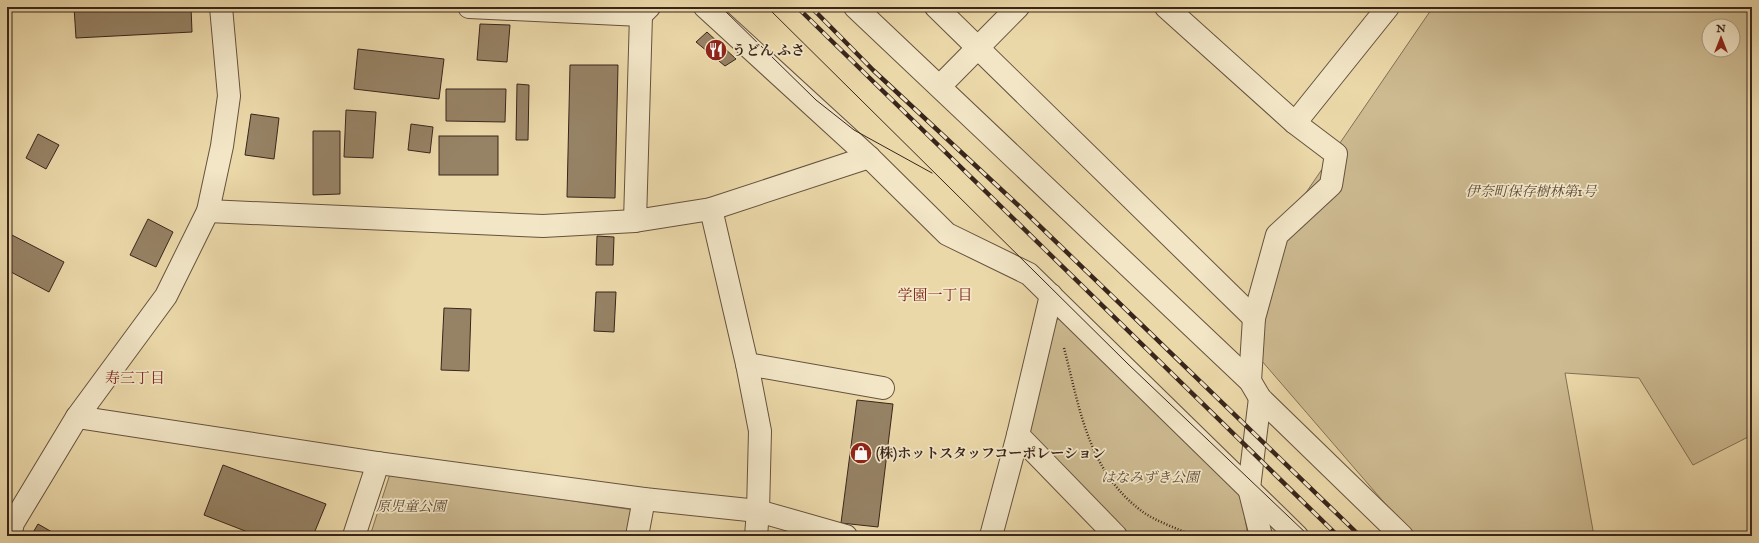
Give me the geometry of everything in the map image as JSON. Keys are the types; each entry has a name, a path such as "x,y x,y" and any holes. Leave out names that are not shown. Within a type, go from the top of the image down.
{"street":[{"path":"10,525 76,417 166,296 208,211 222,146 229,96 221,7"},
{"path":"469,7 645,11 635,221"},
{"path":"705,7 869,157 947,234 1029,274 1297,536"},
{"path":"855,7 940,86 1255,389 1402,536"},
{"path":"936,7 1254,318"},
{"path":"940,86 1018,7"},
{"path":"1166,7 1296,123 1336,154 1331,185 1277,235 1254,318 1255,389 1249,488 1262,536"},
{"path":"1296,123 1388,7"},
{"path":"208,211 543,226 635,221 711,209 869,157"},
{"path":"711,209 747,364 760,431 756,536"},
{"path":"991,536 1018,435 1051,295"},
{"path":"747,364 883,388"},
{"path":"76,417 378,463 644,499 758,511 846,536"},
{"path":"1018,435 1116,536"},
{"path":"354,536 378,463"},
{"path":"637,536 644,499"}],"path":[{"path":"1064,347 1086,436 1103,469 1121,494 1144,513 1193,536"}],"green space":[{"name":"伊奈町保存樹林第1号","path":"1433,7 1752,7 1752,435 1693,465 1639,378 1565,373 1594,536 1413,536 1255,353 1277,235"},
{"name":"はなみずき公園","path":"1062,316 1239,484 1248,536 1130,536 1031,439 1027,420 1052,324"},
{"name":"原児童公園","path":"390,474 634,510 629,536 370,536"}],"building":[{"path":"74,7 191,7 192,32 76,38"},
{"path":"480,24 510,25 507,62 477,60"},
{"path":"707,32 736,59 725,66 696,42"},
{"path":"358,49 444,59 439,99 354,89"},
{"path":"570,65 618,65 615,198 567,197"},
{"path":"517,84 529,85 528,140 516,140"},
{"path":"446,89 506,89 505,122 446,121"},
{"path":"346,110 376,112 373,158 344,157"},
{"path":"251,114 279,118 274,159 245,155"},
{"path":"411,124 433,127 430,153 408,150"},
{"path":"313,131 340,131 340,194 313,195"},
{"path":"38,134 59,145 46,169 26,158"},
{"path":"439,136 498,136 498,175 439,175"},
{"path":"148,219 173,232 156,267 130,255"},
{"path":"8,233 64,262 49,292 11,272 7,280"},
{"path":"597,236 614,237 613,265 596,265"},
{"path":"596,292 616,292 614,332 594,331"},
{"path":"444,308 471,309 469,371 441,370"},
{"path":"857,400 893,404 878,527 841,523"},
{"path":"223,465 326,504 313,536 258,536 204,515"},
{"path":"38,524 59,536 31,536"}],"tram line":[{"path":"721,7 816,100 854,130 932,173"},
{"path":"767,7 1128,364 1309,536"}],"railway":[{"path":"797,7 1338,536"},
{"path":"811,7 873,70 1019,206 1360,536"}],"place":[{"name":"うどん ふさ","path":"716,50"},
{"name":"(株)ホットスタッフコーポレーション","path":"861,453"}],"district":[{"name":"学園一丁目","path":"935,295"},
{"name":"寿三丁目","path":"135,378"}]}
